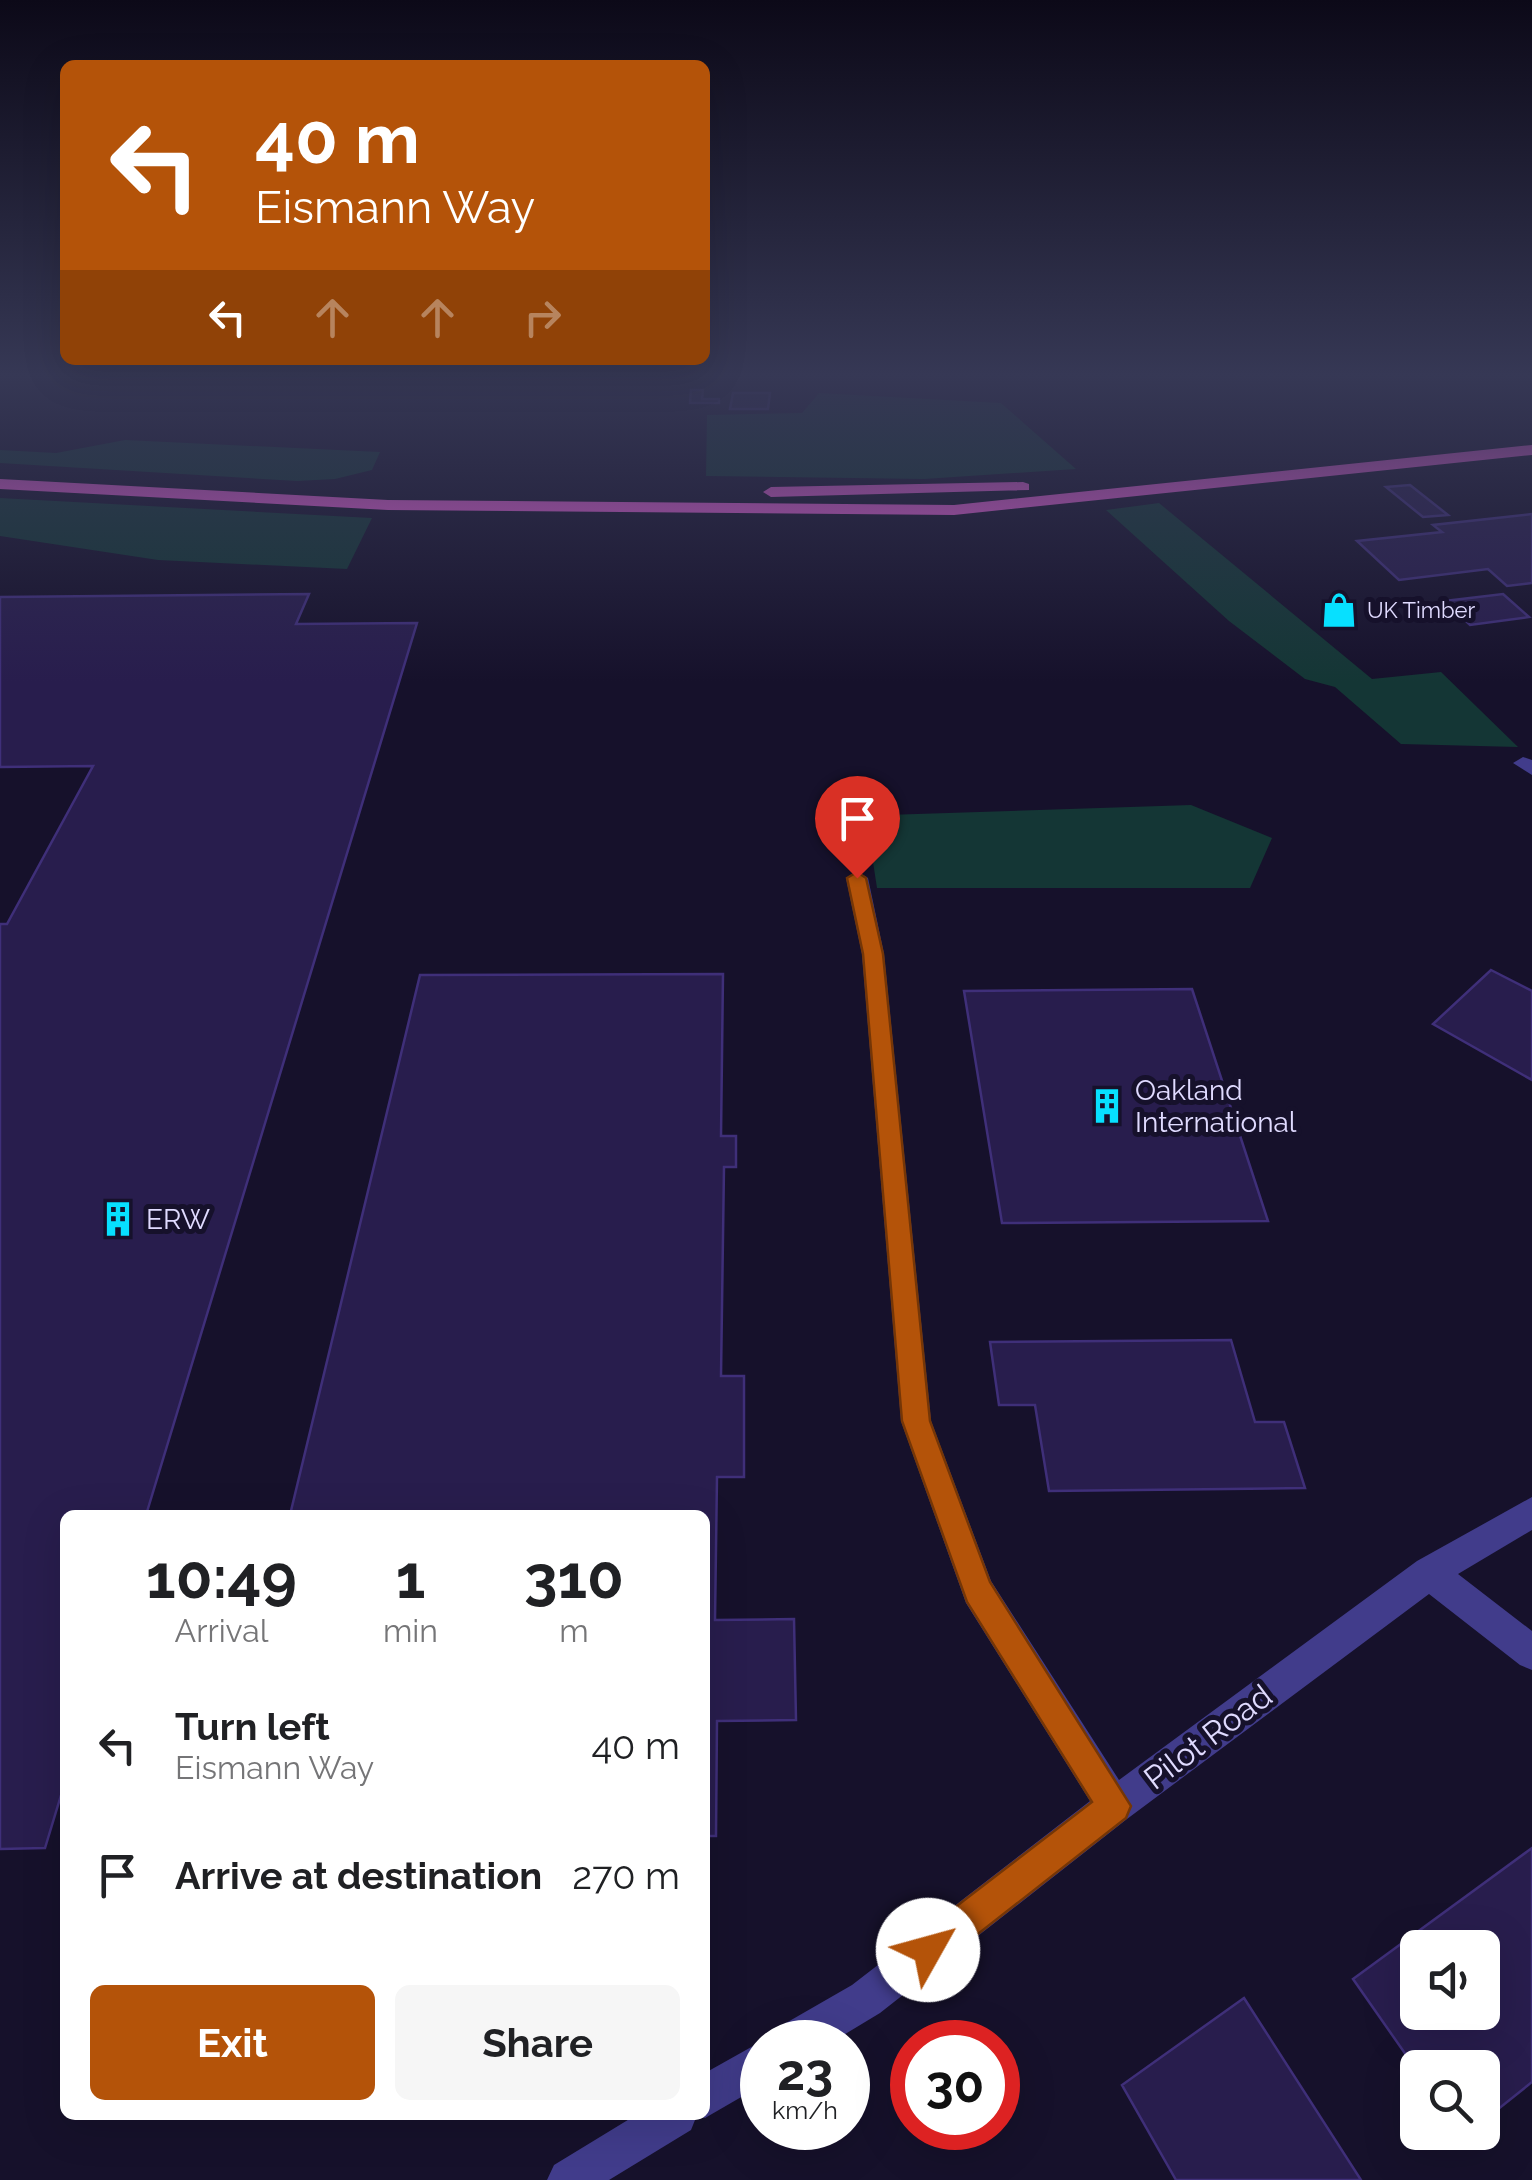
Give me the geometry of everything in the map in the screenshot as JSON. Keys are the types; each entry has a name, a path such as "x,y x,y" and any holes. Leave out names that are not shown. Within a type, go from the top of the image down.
{"highway":[{"path":"149,479 521,493 1097,491"},
{"path":"1129,488 1210,479"},
{"path":"0,484 388,505 857,511 954,510 1227,479"}],"street":[{"path":"857,878 873,954 916,1421 978,1592 1114,1806"},
{"name":"Pilot Road","path":"831,2020 866,1999 1114,1806 1429,1573 1532,1512"},
{"path":"1429,1573 1532,1653"},
{"path":"710,2094 740,2076"},
{"path":"569,2180 668,2120"}],"green space":[{"path":"260,479 336,479 335,479"},
{"path":"0,498 372,518 347,569 158,560 0,536"},
{"path":"1159,503 1372,679 1441,672 1518,747 1401,744 1335,687 1305,679 1229,621 1106,510"},
{"path":"1191,805 1272,838 1250,888 877,888 871,849 886,815"}],"building":[{"path":"1410,485 1448,515 1423,517 1386,487"},
{"path":"1532,514 1532,583 1507,586 1488,569 1399,580 1357,541 1442,532 1433,525"},
{"name":"ERW","path":"309,594 296,624 417,623 148,1510 60,1510 60,1798 45,1848 0,1849 0,924 7,924 93,766 0,767 0,597"},
{"path":"1503,594 1529,617 1470,625 1445,601"},
{"path":"1491,970 1532,991 1532,1080 1433,1024"},
{"path":"723,974 721,1136 736,1136 736,1167 724,1167 721,1376 744,1376 744,1477 717,1477 715,1620 794,1619 796,1720 717,1721 716,1836 710,1836 710,1510 291,1510 420,975"},
{"name":"Oakland International","path":"1192,989 1268,1221 1002,1223 964,991"},
{"path":"1231,1340 1255,1422 1284,1422 1305,1488 1049,1491 1035,1405 999,1405 990,1342"},
{"path":"1532,1848 1532,2082 1500,2108 1500,2050 1403,2050 1353,1979 1400,1945 1400,2030 1500,2030 1500,1930 1420,1930"},
{"path":"1244,1998 1361,2180 1176,2180 1122,2085"}],"place":[{"name":"UK Timber","path":"1339,610"},
{"name":"Oakland International","path":"1107,1106"},
{"name":"ERW","path":"118,1219"}],"route":[{"path":"857,878 873,954 916,1421 978,1592 1114,1806 928,1950"}]}
